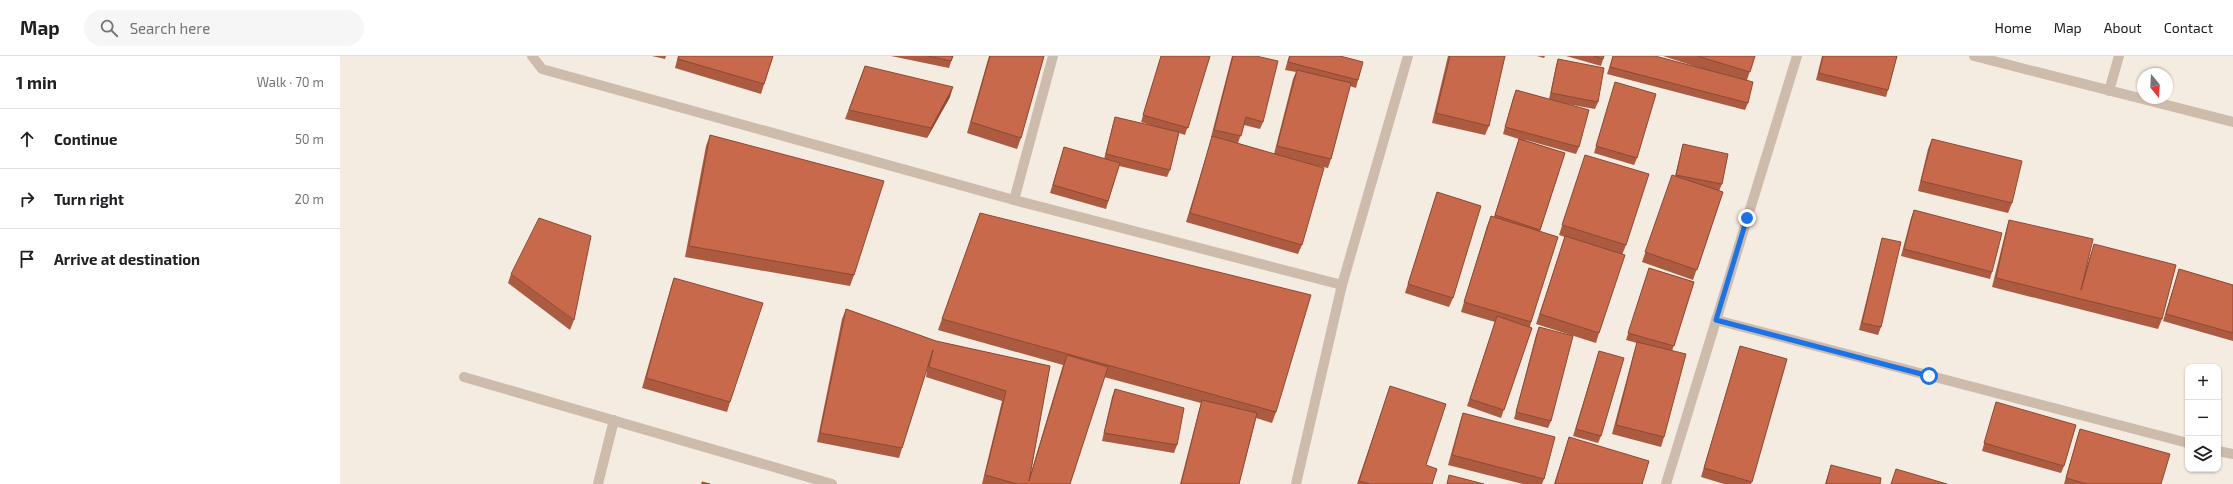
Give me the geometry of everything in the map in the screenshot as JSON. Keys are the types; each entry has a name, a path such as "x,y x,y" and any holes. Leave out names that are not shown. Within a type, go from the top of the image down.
{"street":[{"path":"532,56 542,69 1014,200 1342,285"},
{"path":"1014,200 1053,56"},
{"path":"1296,484 1342,285 1408,56"},
{"path":"1666,484 1797,56"},
{"path":"1974,56 2233,122"},
{"path":"2109,91 2119,56"},
{"path":"1716,320 2185,442"},
{"path":"464,377 832,484"},
{"path":"598,484 614,420"},
{"path":"2221,452 2233,454"}],"building":[{"path":"679,56 773,56 764,84 678,59"},
{"path":"928,56 953,56 951,61"},
{"path":"990,56 1044,56 1021,138 971,122"},
{"path":"1161,56 1210,56 1188,128 1143,115"},
{"path":"1233,56 1256,56 1278,61 1263,122 1246,117 1241,136 1214,130"},
{"path":"1290,56 1340,56 1363,62 1358,80 1288,62"},
{"path":"1450,56 1505,56 1489,126 1436,113"},
{"path":"1593,56 1604,56 1603,59"},
{"path":"1613,56 1655,56 1753,82 1748,103 1610,67"},
{"path":"1697,56 1755,56 1750,72"},
{"path":"1823,56 1897,56 1888,90 1819,73"},
{"path":"1558,59 1604,68 1598,102 1551,93"},
{"path":"865,66 953,87 931,128 849,110"},
{"path":"1297,70 1351,83 1331,159 1277,146"},
{"path":"1615,82 1656,94 1637,158 1596,146"},
{"path":"1516,90 1589,110 1579,147 1505,127"},
{"path":"1115,117 1179,132 1170,170 1106,154"},
{"path":"710,135 884,181 854,275 689,246"},
{"path":"1212,136 1324,168 1302,245 1190,213"},
{"path":"1519,139 1565,153 1540,230 1495,215"},
{"path":"1932,139 2022,161 2012,203 1921,181"},
{"path":"1683,144 1728,154 1722,184 1676,175"},
{"path":"1064,147 1120,163 1108,201 1053,185"},
{"path":"1585,155 1649,174 1626,245 1562,225"},
{"path":"1672,175 1723,192 1697,270 1645,252"},
{"path":"1437,192 1481,206 1453,298 1408,284"},
{"path":"1914,210 2002,233 1992,272 1904,249"},
{"path":"980,213 1311,295 1276,412 942,319"},
{"path":"1491,216 1558,237 1531,322 1464,302"},
{"path":"539,218 591,236 574,320 511,274"},
{"path":"2009,220 2093,239 2081,290 2094,244 2176,265 2162,319 1996,278"},
{"path":"1565,236 1625,255 1599,333 1540,314"},
{"path":"1882,238 1901,242 1881,327 1862,323"},
{"path":"1649,268 1694,282 1674,346 1628,333"},
{"path":"2179,269 2233,285 2233,333 2166,314"},
{"path":"674,278 763,303 730,402 646,378"},
{"path":"846,309 936,341 1050,366 1029,481 1067,355 1108,367 1070,484 1017,484 985,475 1006,391 929,367 933,350 902,448 820,433"},
{"path":"1497,316 1532,328 1504,410 1470,399"},
{"path":"1539,327 1573,336 1551,421 1516,412"},
{"path":"1637,342 1686,354 1664,437 1616,425"},
{"path":"1740,346 1787,359 1752,482 1704,468"},
{"path":"1599,351 1624,358 1601,436 1576,429"},
{"path":"1390,386 1446,404 1426,465 1437,469 1432,484 1370,484 1359,481"},
{"path":"1115,389 1184,408 1177,445 1104,433"},
{"path":"1202,400 1257,413 1239,484 1181,484"},
{"path":"1996,402 2076,425 2064,466 1984,443"},
{"path":"1463,413 1555,437 1544,479 1452,455"},
{"path":"2080,429 2170,454 2161,484 2087,484 2066,478"},
{"path":"1569,437 1649,461 1642,484 1555,484"},
{"path":"1831,465 1881,478 1880,484 1826,484"},
{"path":"1896,469 1947,484 1891,484"},
{"path":"1449,475 1484,484 1447,484"}],"route":[{"path":"1747,218 1716,320 1929,376"}]}
